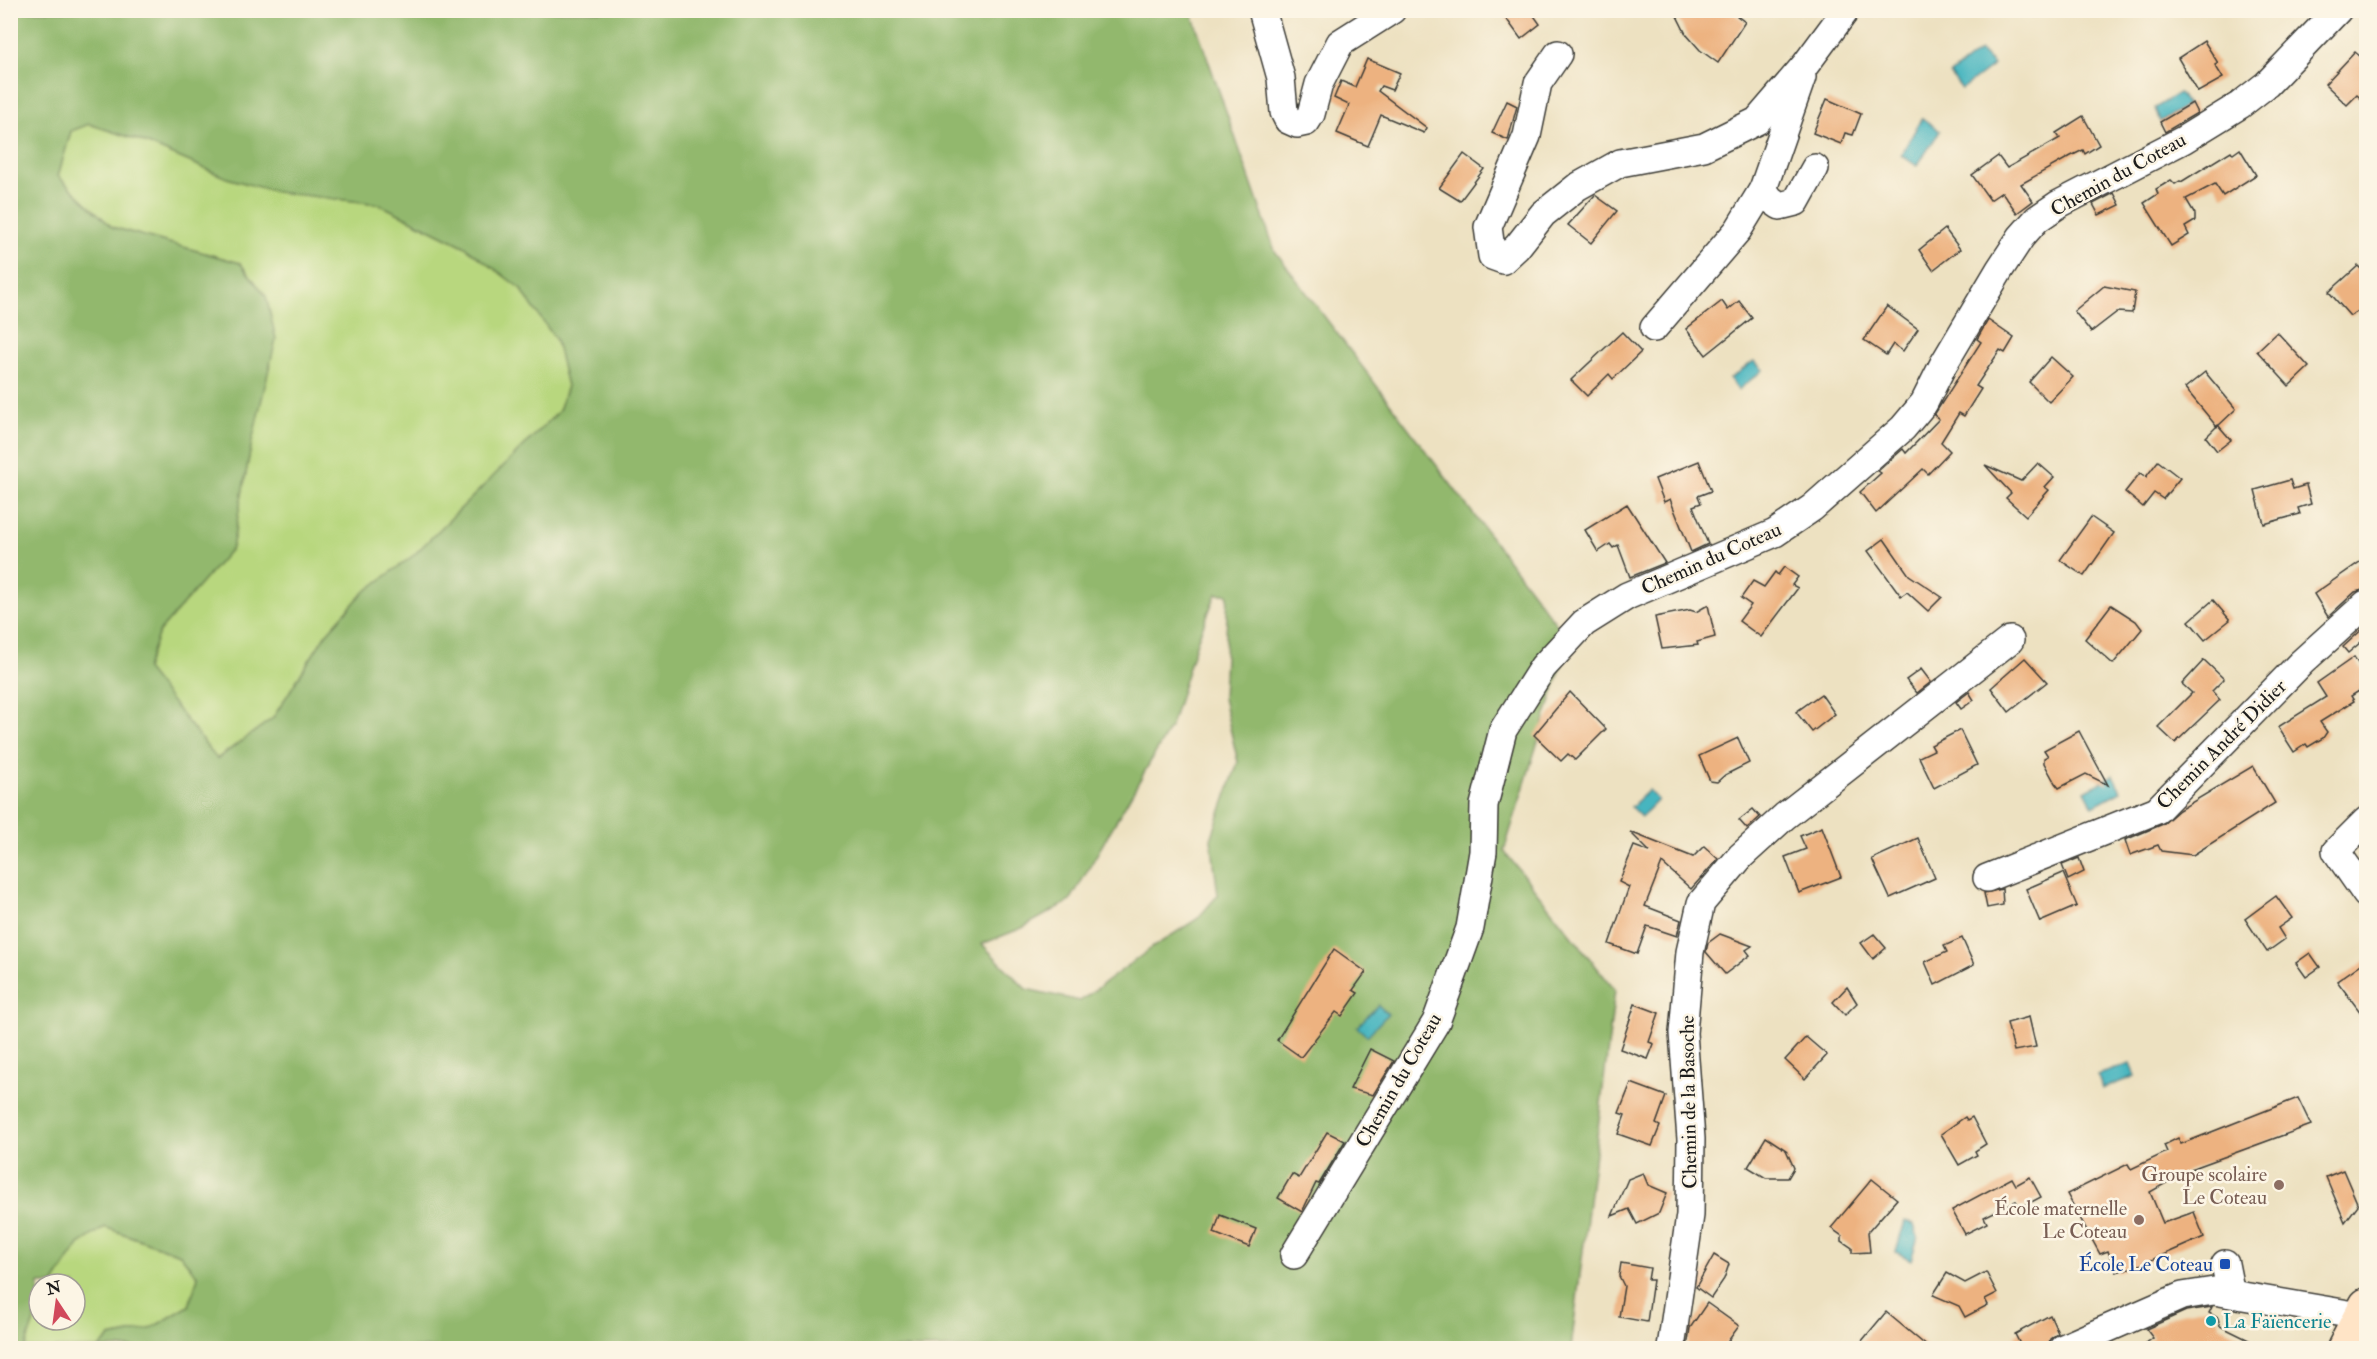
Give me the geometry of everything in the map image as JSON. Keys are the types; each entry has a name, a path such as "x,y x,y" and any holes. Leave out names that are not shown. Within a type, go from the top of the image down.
{"main road":[{"path":"2344,1348 2365,1313"}],"street":[{"path":"1262,10 1281,78 1284,112 1288,120 1297,124 1306,122 1311,114 1319,84 1340,43 1392,10"},
{"path":"1558,54 1538,83 1527,136 1488,227 1492,256 1503,260 1517,247 1543,214 1577,187 1620,163 1704,147 1756,121 1806,64 1846,10"},
{"name":"Chemin du Coteau","path":"1294,1255 1436,1022 1470,928 1484,852 1484,805 1503,730 1543,667 1584,623 1628,596 1775,533 1812,508 1903,428 1924,403 1943,365 2000,269 2021,237 2037,219 2059,204 2183,140 2240,105 2267,84 2338,10"},
{"path":"1654,328 1738,230 1763,189 1806,64"},
{"path":"1763,189 1770,199 1780,206 1796,202 1815,168"},
{"name":"Chemin André Didier","path":"1987,878 2157,810 2302,662 2367,604"},
{"name":"Chemin de la Basoche","path":"1671,1348 1690,1215 1691,1139 1683,1033 1690,952 1701,903 1742,856 1785,816 2010,640"},
{"path":"2367,821 2336,851 2367,894"},
{"path":"2225,1264 2232,1294"},
{"path":"2063,1348 2182,1296 2214,1291 2365,1313"}],"green space":[{"path":"10,11 1191,11 1275,251 1569,641 1504,851 1615,990 1571,1348 99,1348 110,1337 150,1329 189,1306 198,1277 180,1254 105,1227 79,1244 61,1272 27,1272 27,1332 30,1332 25,1348 11,1348","holes":["89,124 141,141 227,178 276,192 379,204 464,246 520,288 556,340 567,386 559,411 414,555 362,594 326,634 273,718 217,759 146,669 159,632 232,548 252,441 276,339 266,296 240,263 112,227 58,176 71,131","1216,594 1228,594 1223,698 1238,762 1211,839 1218,895 1197,919 1153,947 1080,1001 1026,989 982,944 1022,928 1070,901 1171,726 1197,641"]},
{"path":"89,124 141,141 227,178 276,191 379,204 464,246 520,288 556,340 567,386 559,411 414,555 362,594 326,634 273,718 216,759 145,669 159,632 232,548 252,441 275,339 266,296 240,263 112,227 58,176 71,131"},
{"path":"104,1227 180,1254 198,1277 189,1306 150,1329 110,1337 99,1348 25,1348 30,1332 87,1332 87,1272 61,1272 79,1244"}],"water":[{"path":"1980,51 1994,65 1962,89 1950,74"},
{"path":"2179,93 2187,105 2160,122 2155,108"},
{"path":"1922,118 1940,131 1917,166 1901,155"},
{"path":"1754,361 1763,370 1738,390 1730,379"},
{"path":"2113,775 2121,791 2093,806 2085,791"},
{"path":"1649,790 1658,800 1641,817 1631,807"},
{"path":"1378,1005 1388,1014 1367,1036 1357,1027"},
{"path":"2130,1064 2135,1076 2102,1089 2098,1075"},
{"path":"1905,1221 1914,1225 1918,1237 1911,1260 1896,1252"}],"building":[{"path":"1500,10 1530,10 1540,24 1521,39"},
{"path":"1674,10 1729,10 1745,22 1718,63 1700,50 1686,34"},
{"path":"2204,41 2218,63 2215,65 2223,78 2198,92 2178,58"},
{"path":"2355,52 2367,62 2367,104 2357,95 2347,105 2325,84"},
{"path":"1367,59 1400,73 1392,90 1381,86 1378,91 1427,128 1424,133 1381,115 1368,146 1337,133 1349,105 1334,98 1341,81 1355,87"},
{"path":"1827,99 1861,114 1853,135 1845,133 1841,144 1813,133"},
{"path":"1507,101 1517,106 1508,140 1492,133"},
{"path":"2192,103 2197,113 2165,132 2160,122"},
{"path":"2083,116 2099,145 2085,154 2083,150 2071,156 2021,184 2033,201 2017,213 2002,192 1990,200 1972,175 1998,156 2007,168 2060,138 2056,133"},
{"path":"2240,149 2256,175 2223,196 2215,184 2186,199 2195,214 2195,221 2185,227 2189,235 2171,246 2144,203 2158,194 2156,189 2171,180 2175,184 2181,182 2231,151 2233,154"},
{"path":"1464,154 1484,169 1460,201 1439,188"},
{"path":"2114,193 2120,205 2099,215 2093,204"},
{"path":"1595,195 1617,211 1591,243 1568,225"},
{"path":"1945,229 1960,249 1933,270 1919,250"},
{"path":"2358,266 2367,275 2367,301 2364,308 2350,316 2329,292"},
{"path":"2104,286 2135,292 2132,313 2117,312 2091,332 2074,311"},
{"path":"1722,301 1728,310 1739,301 1752,318 1706,355 1686,329"},
{"path":"1887,306 1918,329 1903,351 1893,344 1886,355 1864,340"},
{"path":"1988,320 2014,338 2005,353 2000,350 1976,386 1981,389 1964,416 1959,413 1941,442 1950,451 1928,474 1923,469 1876,513 1860,492 1881,473 1878,471 1903,449 1906,453 1939,419 1934,415 1981,342 1977,339"},
{"path":"1622,332 1641,352 1613,379 1609,374 1587,396 1571,380"},
{"path":"2277,332 2309,367 2289,386 2257,351"},
{"path":"2051,357 2073,377 2049,402 2029,382"},
{"path":"2205,372 2236,409 2217,427 2185,388"},
{"path":"2218,425 2231,440 2217,451 2206,437"},
{"path":"1699,461 1711,491 1698,496 1701,503 1693,506 1708,544 1691,552 1670,499 1664,502 1655,479"},
{"path":"2158,461 2180,478 2163,499 2154,493 2143,507 2125,492 2140,473 2146,477"},
{"path":"2038,463 2054,477 2045,487 2049,490 2026,516 2006,498 2011,493 1985,465 2021,481"},
{"path":"2290,480 2293,489 2306,485 2311,504 2298,508 2300,514 2264,524 2255,490"},
{"path":"1627,504 1665,563 1630,577 1618,545 1613,548 1610,544 1598,552 1585,530"},
{"path":"2091,517 2114,533 2084,576 2060,560"},
{"path":"1884,539 1909,575 1942,597 1928,611 1907,592 1901,596 1868,551"},
{"path":"2367,557 2367,589 2355,592 2328,617 2314,594"},
{"path":"1784,567 1798,577 1792,585 1798,588 1761,637 1739,621 1751,605 1741,598 1753,581 1764,587 1775,572 1778,575"},
{"path":"2213,600 2230,620 2205,640 2189,621"},
{"path":"1708,605 1715,637 1697,642 1698,645 1662,649 1655,617 1690,610 1696,612"},
{"path":"2111,605 2136,621 2142,629 2113,664 2085,639"},
{"path":"2367,625 2367,637 2348,653 2343,647"},
{"path":"2354,657 2367,677 2367,686 2351,696 2354,701 2320,722 2327,732 2323,738 2308,747 2306,744 2294,752 2278,727 2326,697 2317,683"},
{"path":"2025,658 2047,682 2009,712 1991,688"},
{"path":"2204,660 2224,679 2212,691 2220,700 2175,743 2158,727 2192,693 2182,684"},
{"path":"1921,669 1931,682 1917,693 1906,680"},
{"path":"1570,692 1606,729 1575,760 1568,754 1561,761 1534,735"},
{"path":"1969,692 1974,700 1961,709 1956,702"},
{"path":"1821,694 1835,714 1812,732 1796,712"},
{"path":"1960,730 1977,765 1934,788 1919,757 1934,750 1931,745"},
{"path":"2079,731 2108,785 2086,774 2059,788 2044,763 2044,758 2048,756 2044,750"},
{"path":"1738,738 1749,763 1725,775 1717,782 1710,781 1699,756"},
{"path":"2253,766 2275,803 2193,855 2161,851 2158,845 2130,855 2125,840 2163,824 2179,810"},
{"path":"1753,809 1760,817 1747,829 1739,820"},
{"path":"1822,827 1841,877 1799,893 1785,857 1806,849 1800,836"},
{"path":"1630,832 1693,857 1704,846 1718,859 1691,889 1662,863 1645,906 1681,920 1677,936 1647,926 1637,954 1609,944 1629,887 1619,882 1634,846 1650,852"},
{"path":"1918,838 1935,878 1890,898 1872,859"},
{"path":"2079,858 2084,872 2068,880 2062,865"},
{"path":"2063,873 2077,906 2040,922 2026,889"},
{"path":"2002,889 2003,905 1987,908 1984,893"},
{"path":"2276,896 2292,918 2278,928 2285,939 2267,952 2245,919"},
{"path":"1720,934 1752,946 1746,950 1750,955 1725,974 1706,952 1708,943"},
{"path":"1874,934 1886,948 1873,959 1861,943"},
{"path":"1962,938 1974,965 1935,985 1925,962 1947,952 1944,946"},
{"path":"1334,949 1366,972 1353,990 1358,993 1342,1016 1336,1012 1301,1057 1277,1040"},
{"path":"2310,953 2320,967 2306,977 2296,963"},
{"path":"2367,960 2367,1021 2337,981"},
{"path":"1847,987 1857,1003 1845,1015 1833,1002"},
{"path":"1635,1004 1659,1013 1649,1042 1654,1044 1648,1059 1620,1049"},
{"path":"2029,1017 2036,1047 2014,1051 2007,1023"},
{"path":"1806,1037 1827,1055 1805,1079 1785,1060"},
{"path":"1370,1049 1394,1061 1373,1095 1350,1089"},
{"path":"1631,1083 1666,1096 1656,1124 1660,1126 1652,1146 1618,1134 1625,1115 1619,1113"},
{"path":"2298,1098 2311,1125 2191,1169 2150,1192 2163,1223 2194,1212 2204,1237 2140,1265 2116,1272 2108,1251 2100,1254 2067,1194 2128,1164 2131,1169 2167,1152 2164,1145 2178,1138 2181,1144"},
{"path":"1965,1117 1967,1120 1972,1117 1986,1144 1975,1151 1977,1155 1959,1165 1941,1134"},
{"path":"1327,1132 1345,1141 1319,1184 1316,1183 1302,1212 1278,1198 1292,1174 1299,1178"},
{"path":"1766,1137 1786,1150 1794,1168 1788,1178 1766,1178 1748,1167"},
{"path":"2343,1170 2358,1205 2345,1222 2326,1177"},
{"path":"1643,1173 1648,1185 1667,1193 1659,1213 1637,1224 1629,1209 1612,1216 1628,1179"},
{"path":"2030,1177 2041,1197 2020,1208 2016,1201 1984,1217 1987,1223 1965,1234 1952,1210 2012,1178 2016,1185"},
{"path":"1872,1179 1897,1199 1868,1232 1870,1252 1852,1253 1852,1248 1842,1241 1842,1236 1831,1228"},
{"path":"1220,1215 1256,1229 1249,1247 1214,1233"},
{"path":"1714,1255 1729,1264 1724,1279 1711,1298 1696,1287"},
{"path":"1621,1263 1650,1268 1648,1280 1653,1280 1647,1322 1619,1317 1624,1286 1619,1276"},
{"path":"1986,1272 1997,1293 1985,1299 1988,1305 1965,1317 1959,1306 1933,1295 1947,1273 1965,1283"},
{"path":"1707,1303 1739,1326 1723,1348 1687,1348 1690,1328"},
{"path":"2212,1307 2209,1313 2218,1318 2220,1326 2265,1348 2139,1348 2153,1338 2146,1329 2186,1311"},
{"path":"1886,1312 1929,1348 1856,1348"},
{"path":"2050,1315 2058,1333 2050,1339 2048,1348 2022,1348 2015,1334"}],"place":[{"name":"Groupe scolaire Le Coteau","path":"2279,1185"},
{"name":"École maternelle Le Coteau","path":"2139,1220"},
{"name":"École Le Coteau","path":"2225,1264"},
{"name":"La Faïencerie","path":"2211,1321"}]}
